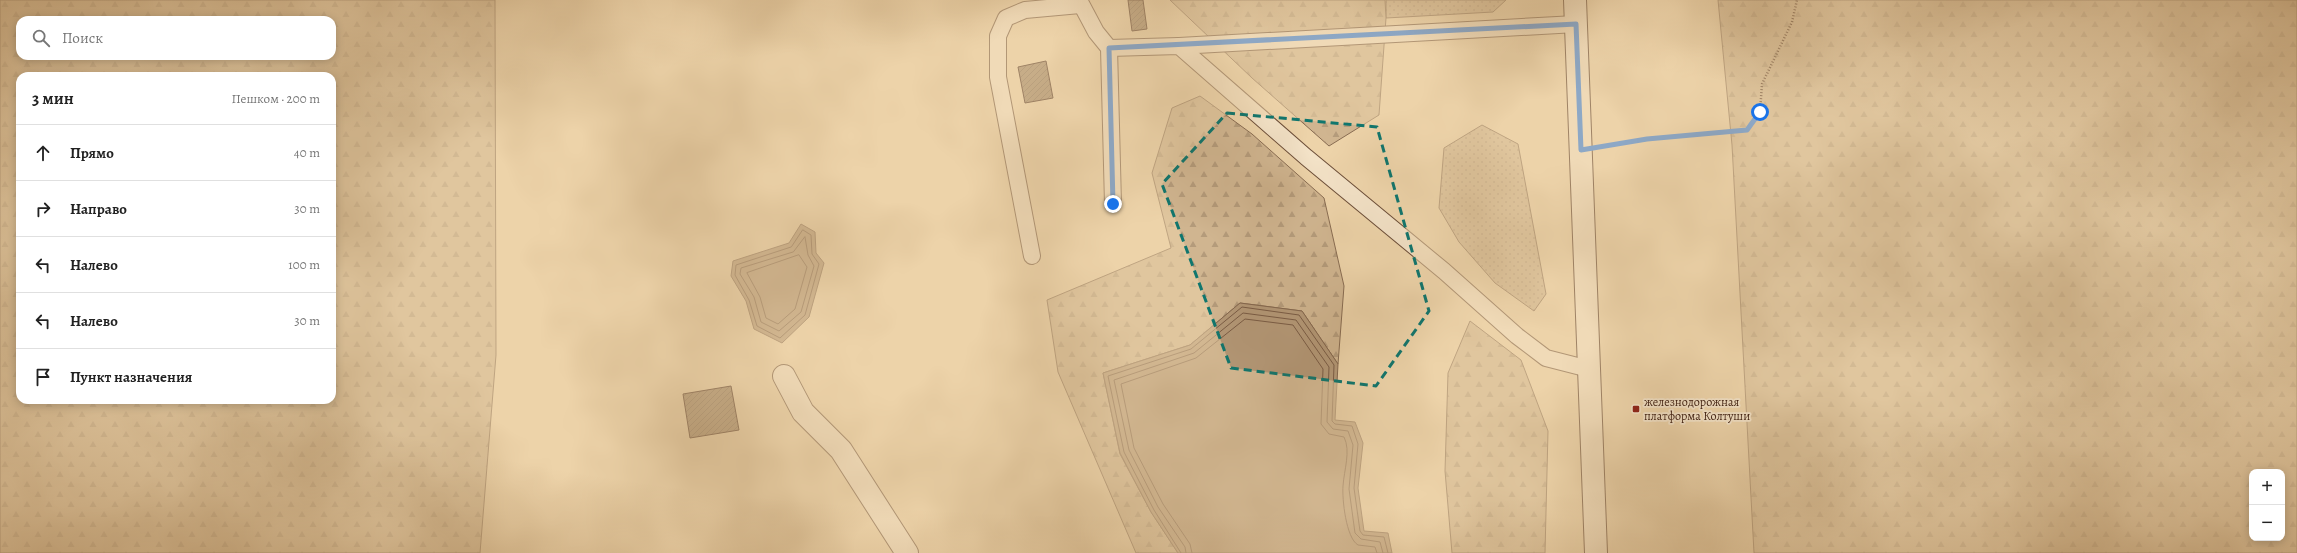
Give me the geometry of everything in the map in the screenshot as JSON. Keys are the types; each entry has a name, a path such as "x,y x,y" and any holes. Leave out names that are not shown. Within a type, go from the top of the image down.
{"main road":[{"path":"1575,0 1596,553"},
{"path":"784,376 803,412 841,450 907,553"}],"lane":[{"path":"1032,256 998,78 998,36 1006,18 1025,10 1080,2 1096,32 1109,48 1113,204"},
{"path":"1109,48 1179,46 1576,24"},
{"path":"1179,46 1306,157 1444,271 1523,340 1546,358 1589,369"}],"path":[{"path":"1581,150 1647,139 1747,130 1760,112 1762,84 1792,22 1797,0"}],"highlighted area":[{"path":"1227,113 1377,127 1429,311 1376,386 1231,368 1162,184"}],"green space":[{"path":"0,0 495,0 496,355 480,553 0,553"},
{"path":"1170,0 1385,0 1386,18 1379,115 1329,146 1252,78"},
{"path":"1386,0 1506,0 1493,12 1386,18"},
{"path":"1718,0 2297,0 2297,553 1754,553 1732,145"},
{"path":"1200,96 1252,134 1324,198 1344,286 1338,364 1302,311 1240,303 1190,345 1103,373 1120,454 1151,512 1178,553 1136,553 1058,372 1047,300 1171,248 1152,173 1172,108"},
{"path":"1482,125 1518,144 1546,294 1534,311 1495,283 1459,242 1439,208 1444,148"},
{"path":"1470,321 1521,360 1548,431 1545,553 1452,553 1445,471 1448,373"}],"water":[{"path":"801,224 815,232 816,253 824,263 809,317 782,343 754,329 746,301 731,276 733,261 789,243"},
{"path":"1240,303 1302,311 1338,364 1335,420 1355,422 1363,443 1358,488 1364,531 1388,533 1392,553 1178,553 1151,512 1120,453 1103,373 1190,345"}],"building":[{"path":"1128,0 1143,0 1147,29 1132,31"},
{"path":"1046,61 1053,98 1025,103 1018,67"},
{"path":"731,386 739,430 690,438 683,394"}],"place":[{"name":"железнодорожная платформа Колтуши","path":"1636,409"}],"route":[{"path":"1113,204 1109,48 1179,46 1576,24 1581,150 1647,139 1747,130 1760,112"}]}
